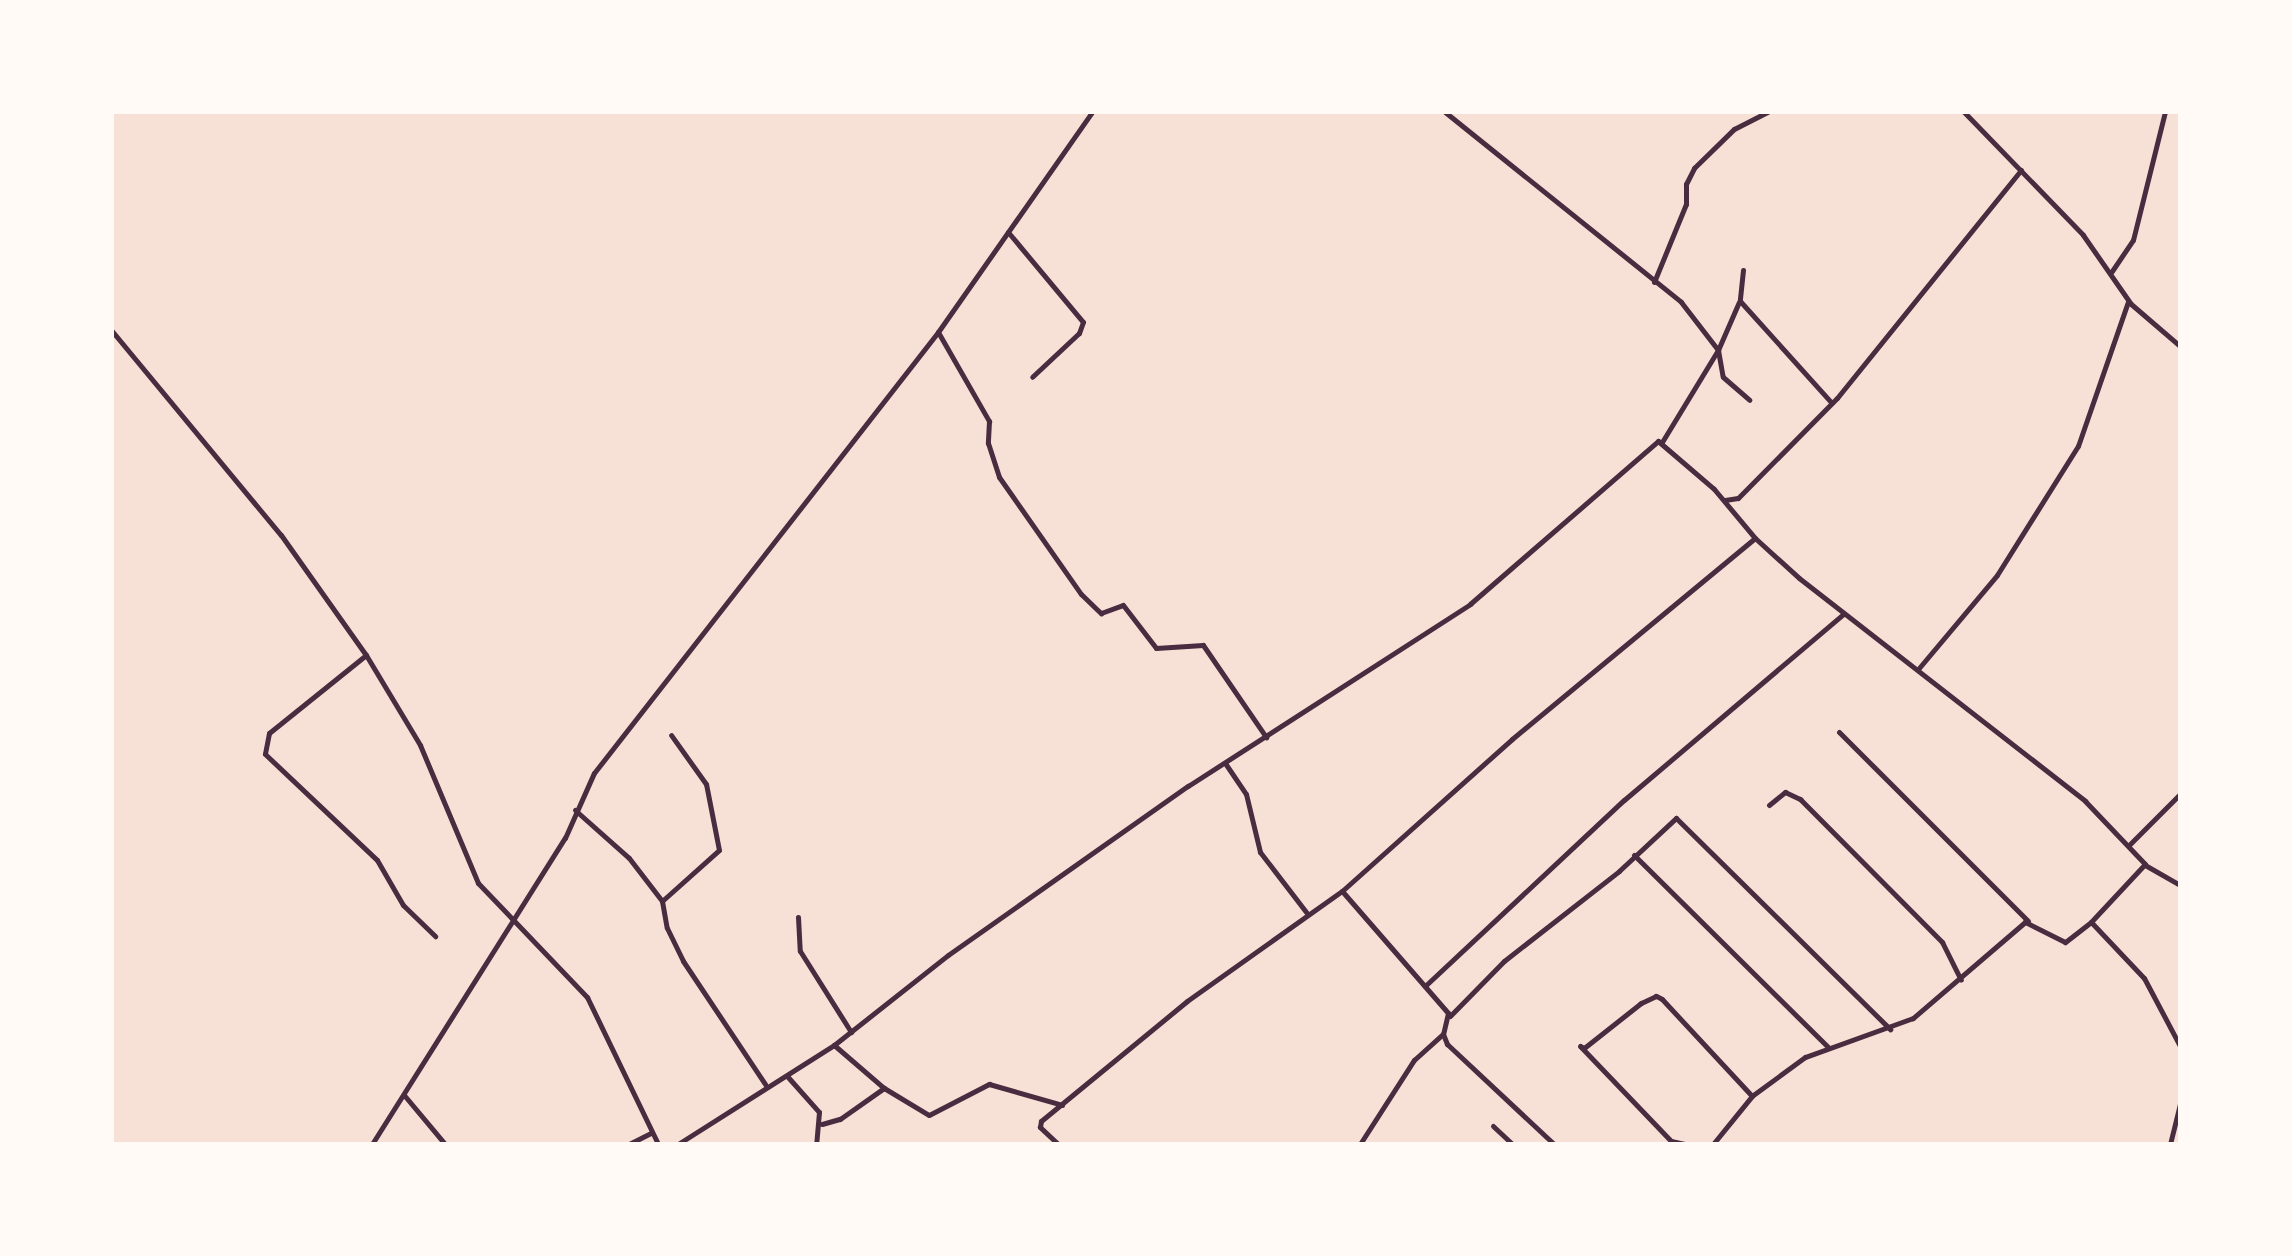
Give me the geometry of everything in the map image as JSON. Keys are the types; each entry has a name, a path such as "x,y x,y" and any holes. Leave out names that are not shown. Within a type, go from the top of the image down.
{"street":[{"path":"372,1144 565,838 594,773 651,696 938,332 1092,112"},
{"path":"1445,112 1681,302 1718,350 1723,377 1749,400"},
{"path":"1654,282 1686,204 1686,184 1694,168 1734,129 1768,112"},
{"path":"1964,112 2112,271 2128,302 2180,346"},
{"path":"2112,271 2133,240 2165,112"},
{"path":"1724,500 1738,498 1832,403 1905,320 2021,170"},
{"path":"1008,232 1083,322 1079,333 1032,377"},
{"path":"678,1144 765,1085 787,1076 834,1045 948,955 1225,763 1470,604 1648,446 1662,442 1718,350 1740,301 1743,270"},
{"path":"1740,301 1832,403"},
{"path":"1919,668 1997,575 2078,446 2128,302"},
{"path":"112,331 281,535 366,655 420,745 468,867 513,924 592,1005 658,1144"},
{"path":"938,332 989,421 988,443 999,477 1081,594 1101,613 1123,605 1156,648 1203,645 1266,737"},
{"path":"1662,442 1724,500 1755,538 1843,614 1919,668 2085,801 2130,844 2145,865 2180,885"},
{"path":"1058,1144 1039,1124 1187,1001 1306,912 1342,891 1512,739 1755,538"},
{"path":"1425,986 1624,800 1843,614"},
{"path":"366,655 269,733 265,754 377,860 403,905 435,936"},
{"path":"1839,732 2028,922 2060,943 2091,922 2145,865"},
{"path":"662,901 719,850 706,784 671,735"},
{"path":"1225,763 1246,794 1260,852 1306,912"},
{"path":"1769,805 1785,792 1800,799 1942,942 1961,980"},
{"path":"2130,844 2180,794"},
{"path":"575,810 629,858 662,901 667,928 683,961 765,1085"},
{"path":"1360,1144 1414,1060 1443,1034 1450,1016 1504,961 1674,819 1681,820 1891,1029"},
{"path":"1634,855 1829,1048"},
{"path":"1342,891 1450,1016"},
{"path":"798,917 800,951 851,1032"},
{"path":"1713,1144 1752,1096 1805,1057 1891,1029 1961,980 2028,922"},
{"path":"2091,922 2148,984 2180,1046"},
{"path":"1685,1144 1672,1142 1580,1046 1584,1048 1653,997 1688,1024 1752,1096"},
{"path":"1443,1034 1447,1044 1554,1144"},
{"path":"834,1045 884,1088 929,1115 989,1084 1063,1105"},
{"path":"787,1076 815,1106 822,1124 816,1144"},
{"path":"822,1124 840,1119 884,1088"},
{"path":"404,1095 445,1144"},
{"path":"2170,1144 2180,1104"},
{"path":"1493,1126 1512,1144"},
{"path":"629,1144 651,1133"}]}
